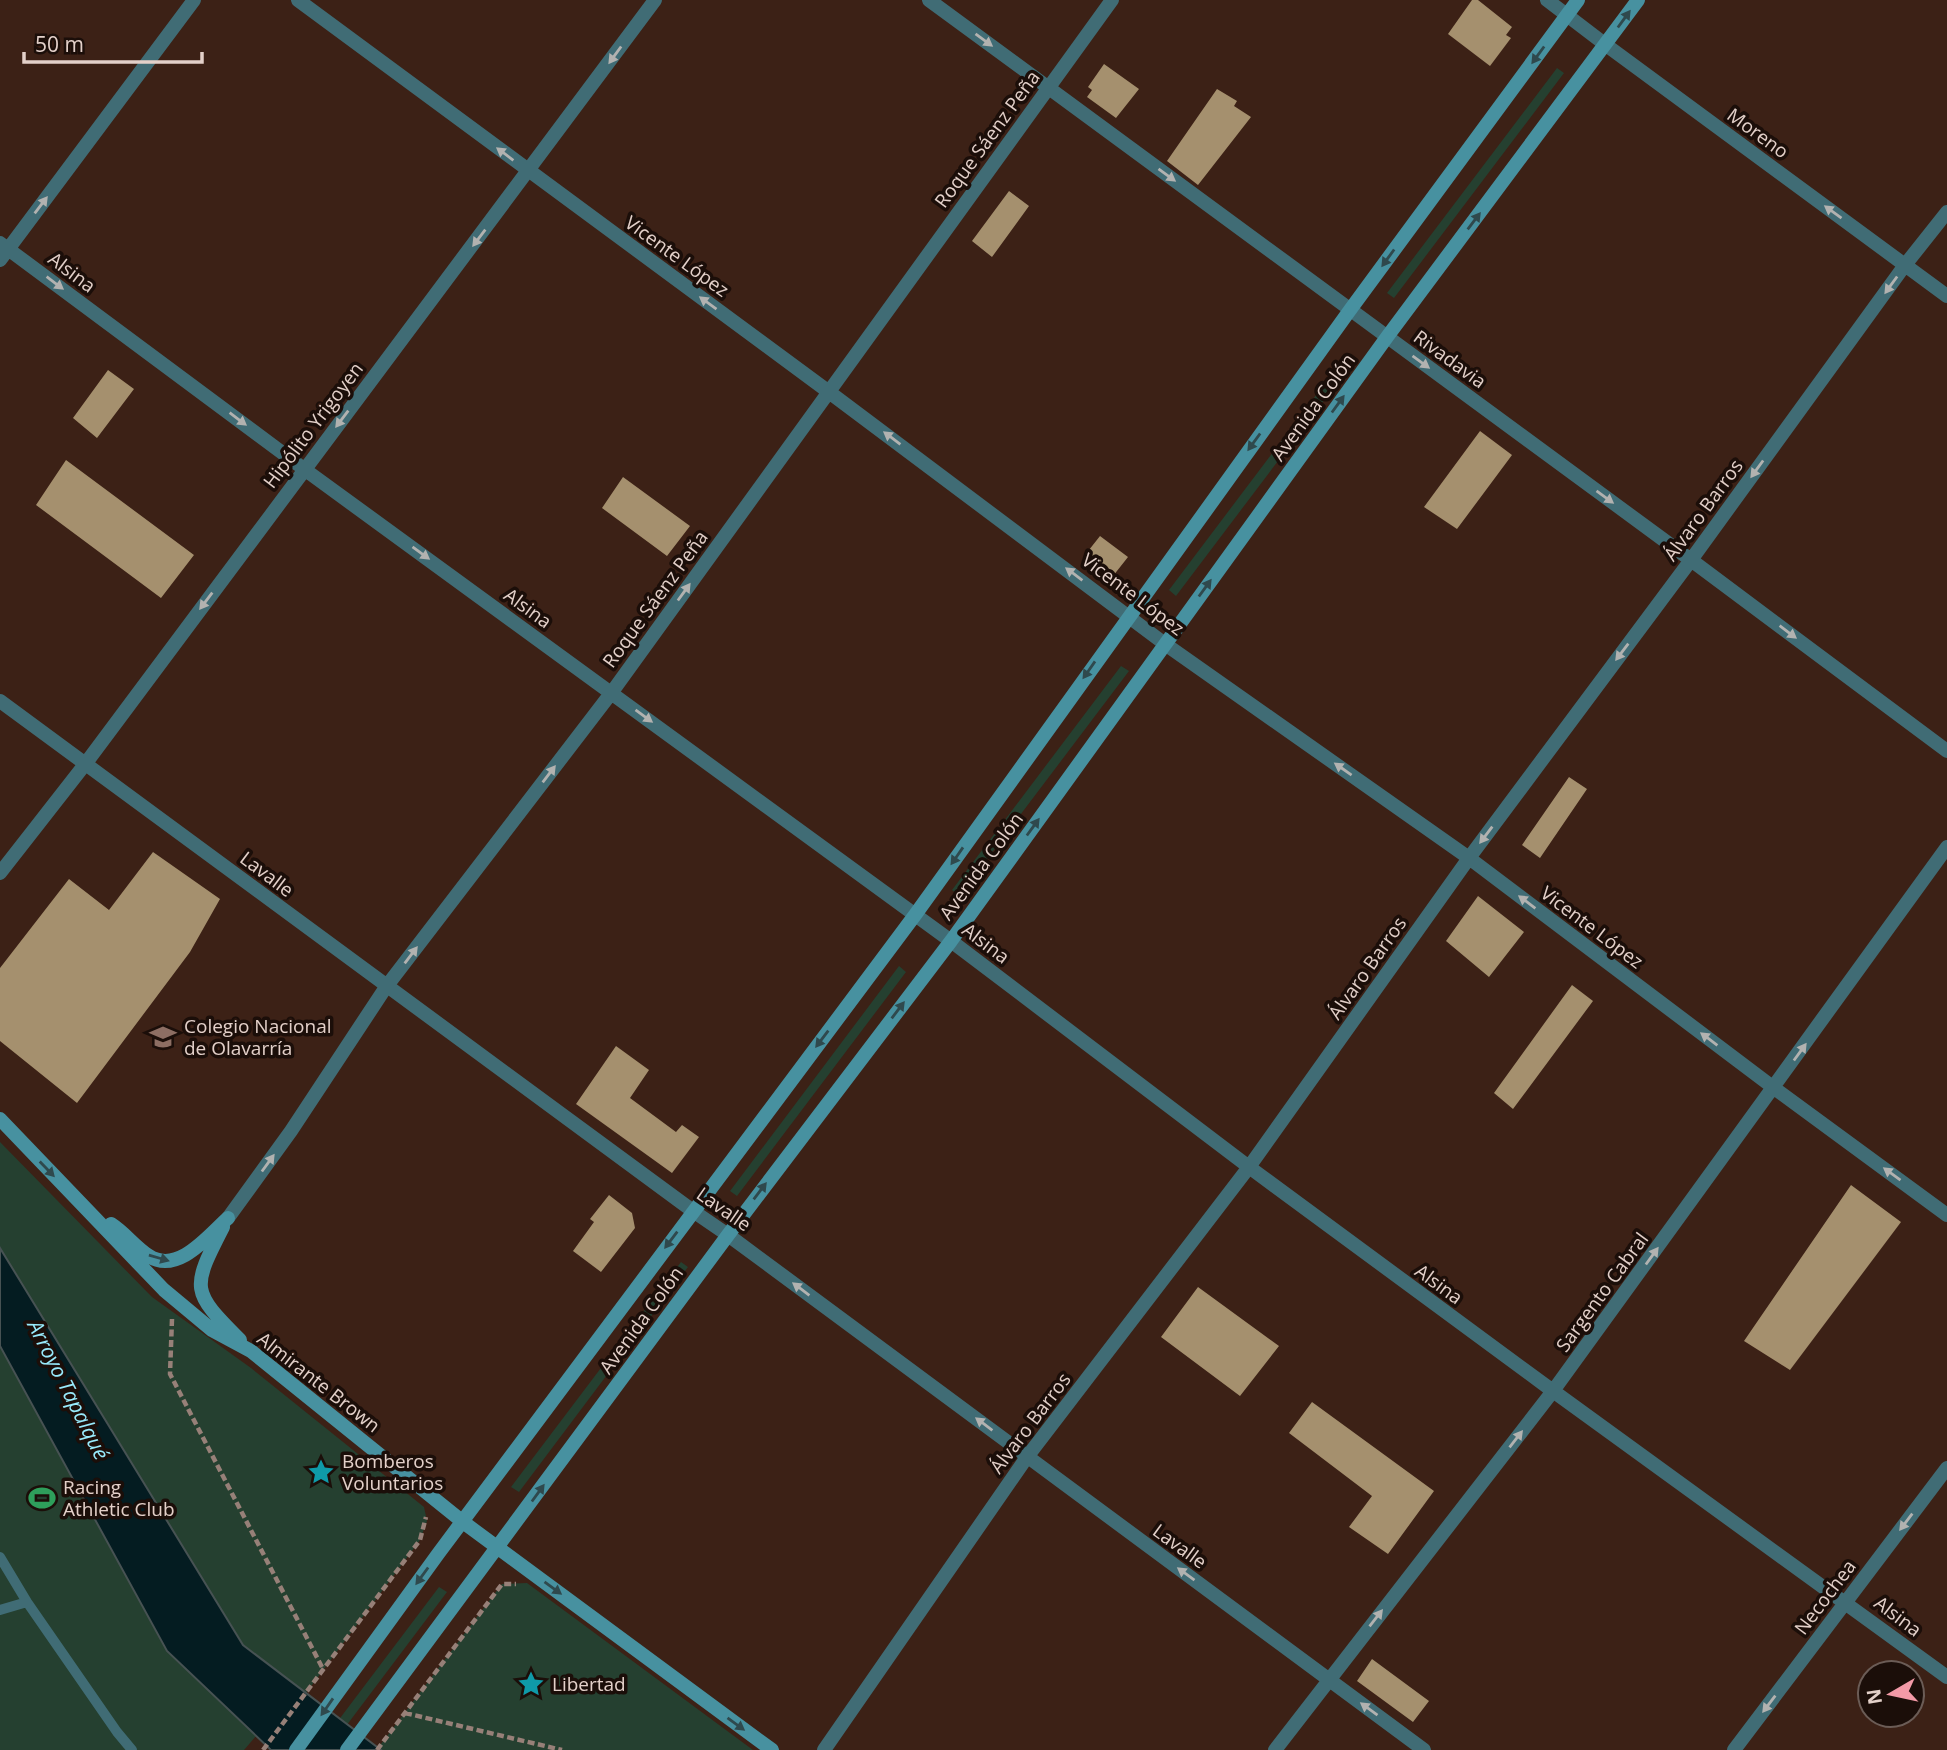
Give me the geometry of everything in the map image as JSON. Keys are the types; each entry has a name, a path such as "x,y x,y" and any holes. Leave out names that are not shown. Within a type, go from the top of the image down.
{"main road":[{"name":"Avenida Colón","path":"296,1750 357,1664 915,915 1350,310 1578,0"},
{"name":"Avenida Colón","path":"347,1750 728,1235 951,941 1387,337 1638,0"},
{"name":"Almirante Brown","path":"0,1119 163,1290 212,1330 251,1351 463,1522 772,1750"},
{"path":"84,1206 118,1228 151,1258 169,1262 182,1257 197,1246 228,1218"},
{"path":"228,1218 201,1269 200,1287 206,1306 251,1351"}],"street":[{"path":"3,251 194,0"},
{"name":"Vicente López","path":"298,0 1165,644 1469,858 1947,1215"},
{"name":"Hipólito Yrigoyen","path":"0,873 86,763 655,0"},
{"name":"Rivadavia","path":"929,0 1947,751"},
{"name":"Roque Sáenz Peña","path":"228,1218 291,1131 386,987 612,692 1112,0"},
{"name":"Moreno","path":"1547,0 1947,296"},
{"name":"Álvaro Barros","path":"824,1750 1027,1457 1249,1167 1469,858 1691,560 1905,265 1947,212"},
{"name":"Alsina","path":"3,251 612,692 951,941 1249,1167 1947,1677"},
{"name":"Lavalle","path":"0,701 1424,1750"},
{"name":"Sargento Cabral","path":"1275,1750 1553,1391 1947,847"},
{"name":"Necochea","path":"1734,1750 1947,1468"}],"lane":[{"path":"0,1557 27,1602 132,1750"},
{"path":"0,1610 27,1602"}],"path":[{"path":"183,1320 172,1312 170,1374 323,1669"},
{"path":"263,1750 420,1540 427,1521 424,1507"},
{"path":"377,1750 502,1584 527,1583"},
{"path":"405,1713 562,1750"}],"green space":[{"path":"1557,68 1564,73 1394,298 1387,293"},
{"path":"1338,366 1346,371 1176,596 1169,590"},
{"path":"1121,666 1129,671 959,896 952,890"},
{"path":"899,966 906,972 737,1196 730,1191"},
{"path":"0,1142 152,1297 251,1368 424,1507 427,1521 420,1540 306,1693 243,1645 0,1248"},
{"path":"681,1262 688,1267 519,1492 511,1487"},
{"name":"Racing Athletic Club","path":"0,1346 167,1651 256,1736 244,1750 0,1750"},
{"path":"527,1583 753,1750 378,1748 502,1584"},
{"path":"439,1587 447,1592 328,1750 316,1750"}],"water":[{"name":"Arroyo Tapalqué","path":"0,1248 243,1645 381,1750 271,1750 167,1651 0,1346"}],"building":[{"path":"1472,0 1478,0 1512,27 1506,35 1511,38 1490,66 1448,34"},
{"path":"1104,64 1139,89 1116,118 1087,97 1092,90 1088,87"},
{"path":"1217,89 1237,101 1234,106 1251,117 1198,185 1167,161"},
{"path":"1009,191 1029,206 992,257 972,241"},
{"path":"108,370 134,389 97,438 73,418"},
{"path":"1480,431 1512,455 1457,529 1424,507"},
{"path":"66,460 194,555 161,598 36,505"},
{"path":"623,477 690,526 667,556 602,508"},
{"path":"1100,536 1128,557 1113,576 1085,555"},
{"path":"1569,777 1587,789 1540,858 1522,845"},
{"path":"153,852 220,899 190,952 77,1103 0,1041 0,968 69,879 109,910"},
{"path":"1478,896 1524,932 1489,977 1446,941"},
{"path":"1572,985 1593,1001 1513,1109 1494,1093"},
{"path":"616,1046 649,1070 630,1098 676,1132 682,1125 699,1137 672,1173 576,1104"},
{"path":"1851,1185 1901,1222 1790,1370 1744,1341"},
{"path":"609,1195 632,1213 635,1228 601,1272 573,1251 594,1222 590,1219"},
{"path":"1198,1287 1279,1346 1240,1396 1161,1337"},
{"path":"1312,1402 1434,1491 1388,1554 1349,1527 1372,1496 1289,1433"},
{"path":"1372,1659 1429,1701 1413,1722 1357,1681"}],"place":[{"name":"Colegio Nacional de Olavarría","path":"163,1037"},
{"name":"Bomberos Voluntarios","path":"321,1472"},
{"name":"Racing Athletic Club","path":"42,1498"},
{"name":"Libertad","path":"531,1684"}]}
